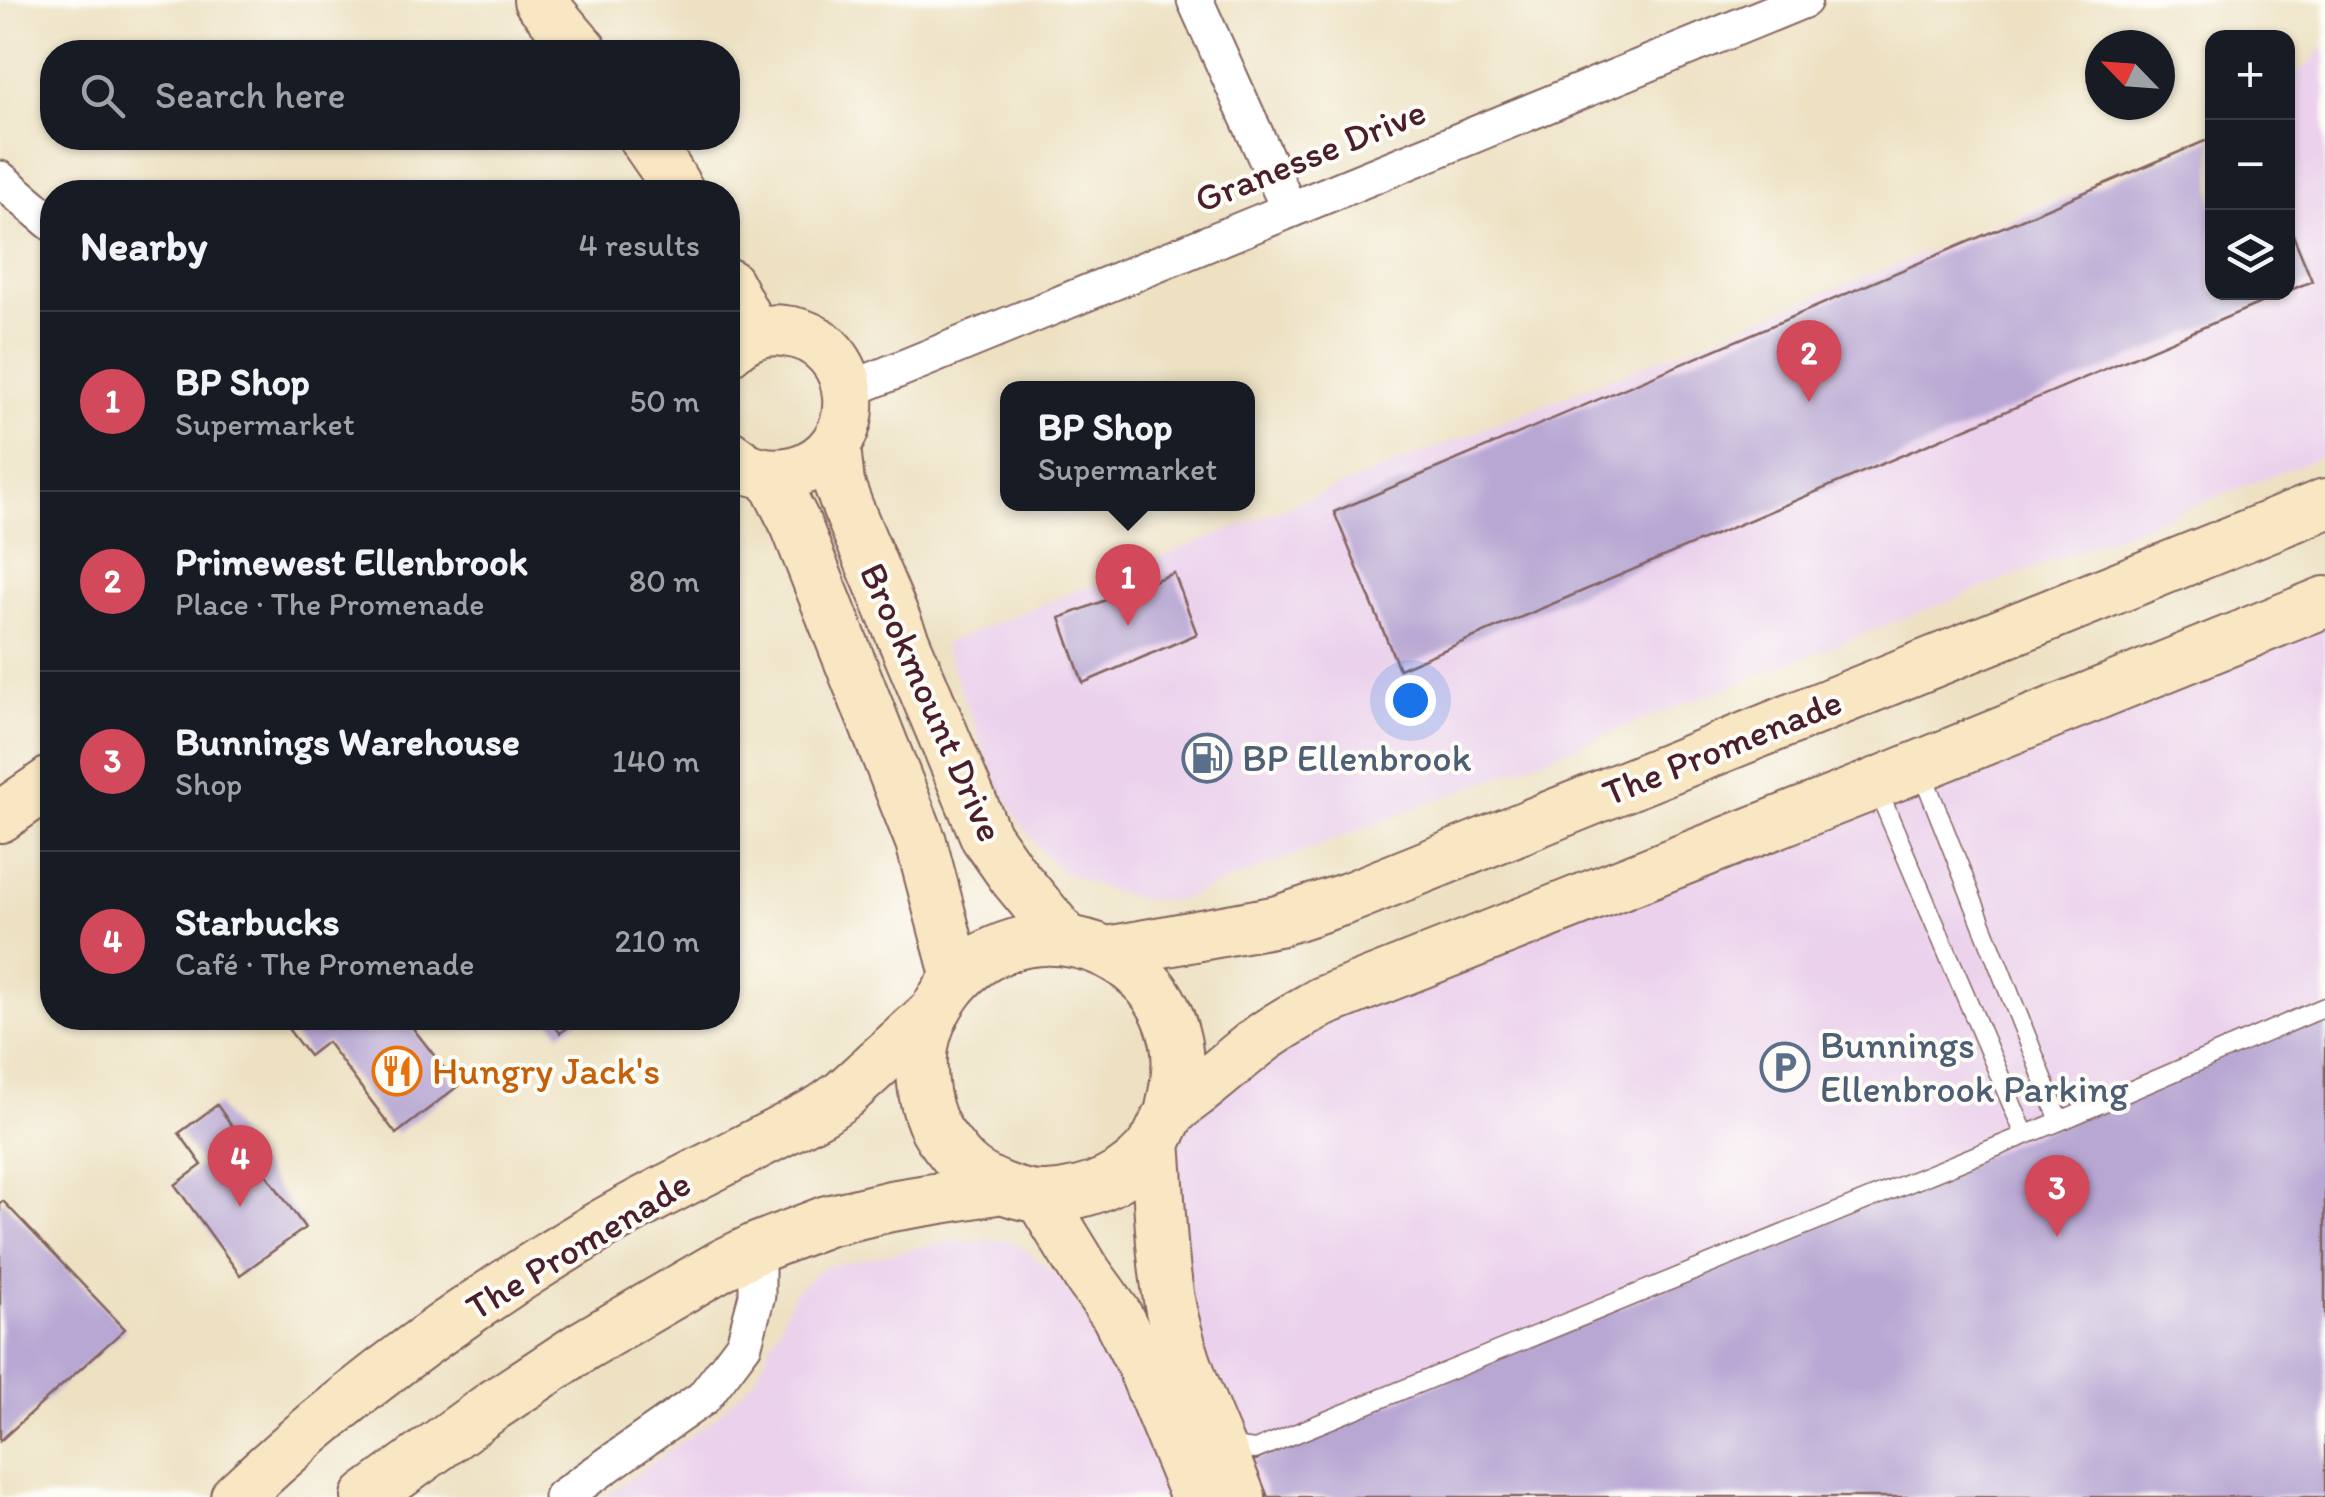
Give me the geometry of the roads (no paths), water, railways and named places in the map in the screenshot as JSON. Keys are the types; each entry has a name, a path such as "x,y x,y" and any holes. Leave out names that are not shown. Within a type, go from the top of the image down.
{"main road":[{"path":"539,0 573,40"},
{"path":"652,150 671,180"},
{"path":"741,342 774,330 814,339 831,353 848,390 847,419 835,446 822,458 788,473 749,464"},
{"name":"Brookmount Drive","path":"835,446 839,484 848,508 986,836 1014,877 1087,946"},
{"name":"Brookmount Drive","path":"749,464 796,524 921,842 945,996"},
{"name":"The Promenade","path":"1087,946 1278,921 1348,898 2325,504"},
{"path":"367,1497 583,1346 756,1248 791,1233 891,1206 1021,1193 1073,1195 1105,1185 1132,1167 1162,1128 1266,1036 1322,1002 2325,602"},
{"path":"0,817 40,789"},
{"path":"1196,1497 1141,1363 1116,1314 1021,1193 966,1167 938,1135 923,1096 921,1054 945,996 980,959 1006,946 1036,939 1087,946 1139,974 1162,1004 1175,1038 1178,1077 1162,1128 1162,1244 1172,1314 1188,1367 1240,1497"},
{"name":"The Promenade","path":"236,1497 349,1399 479,1302 612,1220 842,1095 945,996"},
{"path":"1164,1417 1189,1441 1220,1446"}],"street":[{"path":"1195,0 1289,210"},
{"name":"Granesse Drive","path":"848,390 1783,4"},
{"path":"0,179 40,213"},
{"path":"2246,536 2325,535"},
{"path":"562,1497 703,1398 744,1344 757,1295 756,1248"}],"lane":[{"path":"1897,774 2060,1121"},
{"path":"1897,774 2024,1135"},
{"path":"1220,1446 1255,1450 2060,1121 2325,1007"}],"place":[{"name":"Primewest Ellenbrook","path":"1809,402"},
{"name":"BP Shop","path":"1128,626"},
{"name":"BP Ellenbrook","path":"1207,758"},
{"name":"Bunnings Ellenbrook Parking","path":"1785,1067"},
{"name":"Hungry Jack's","path":"397,1071"},
{"name":"Starbucks","path":"240,1207"},
{"name":"Bunnings Warehouse","path":"2057,1237"}]}
